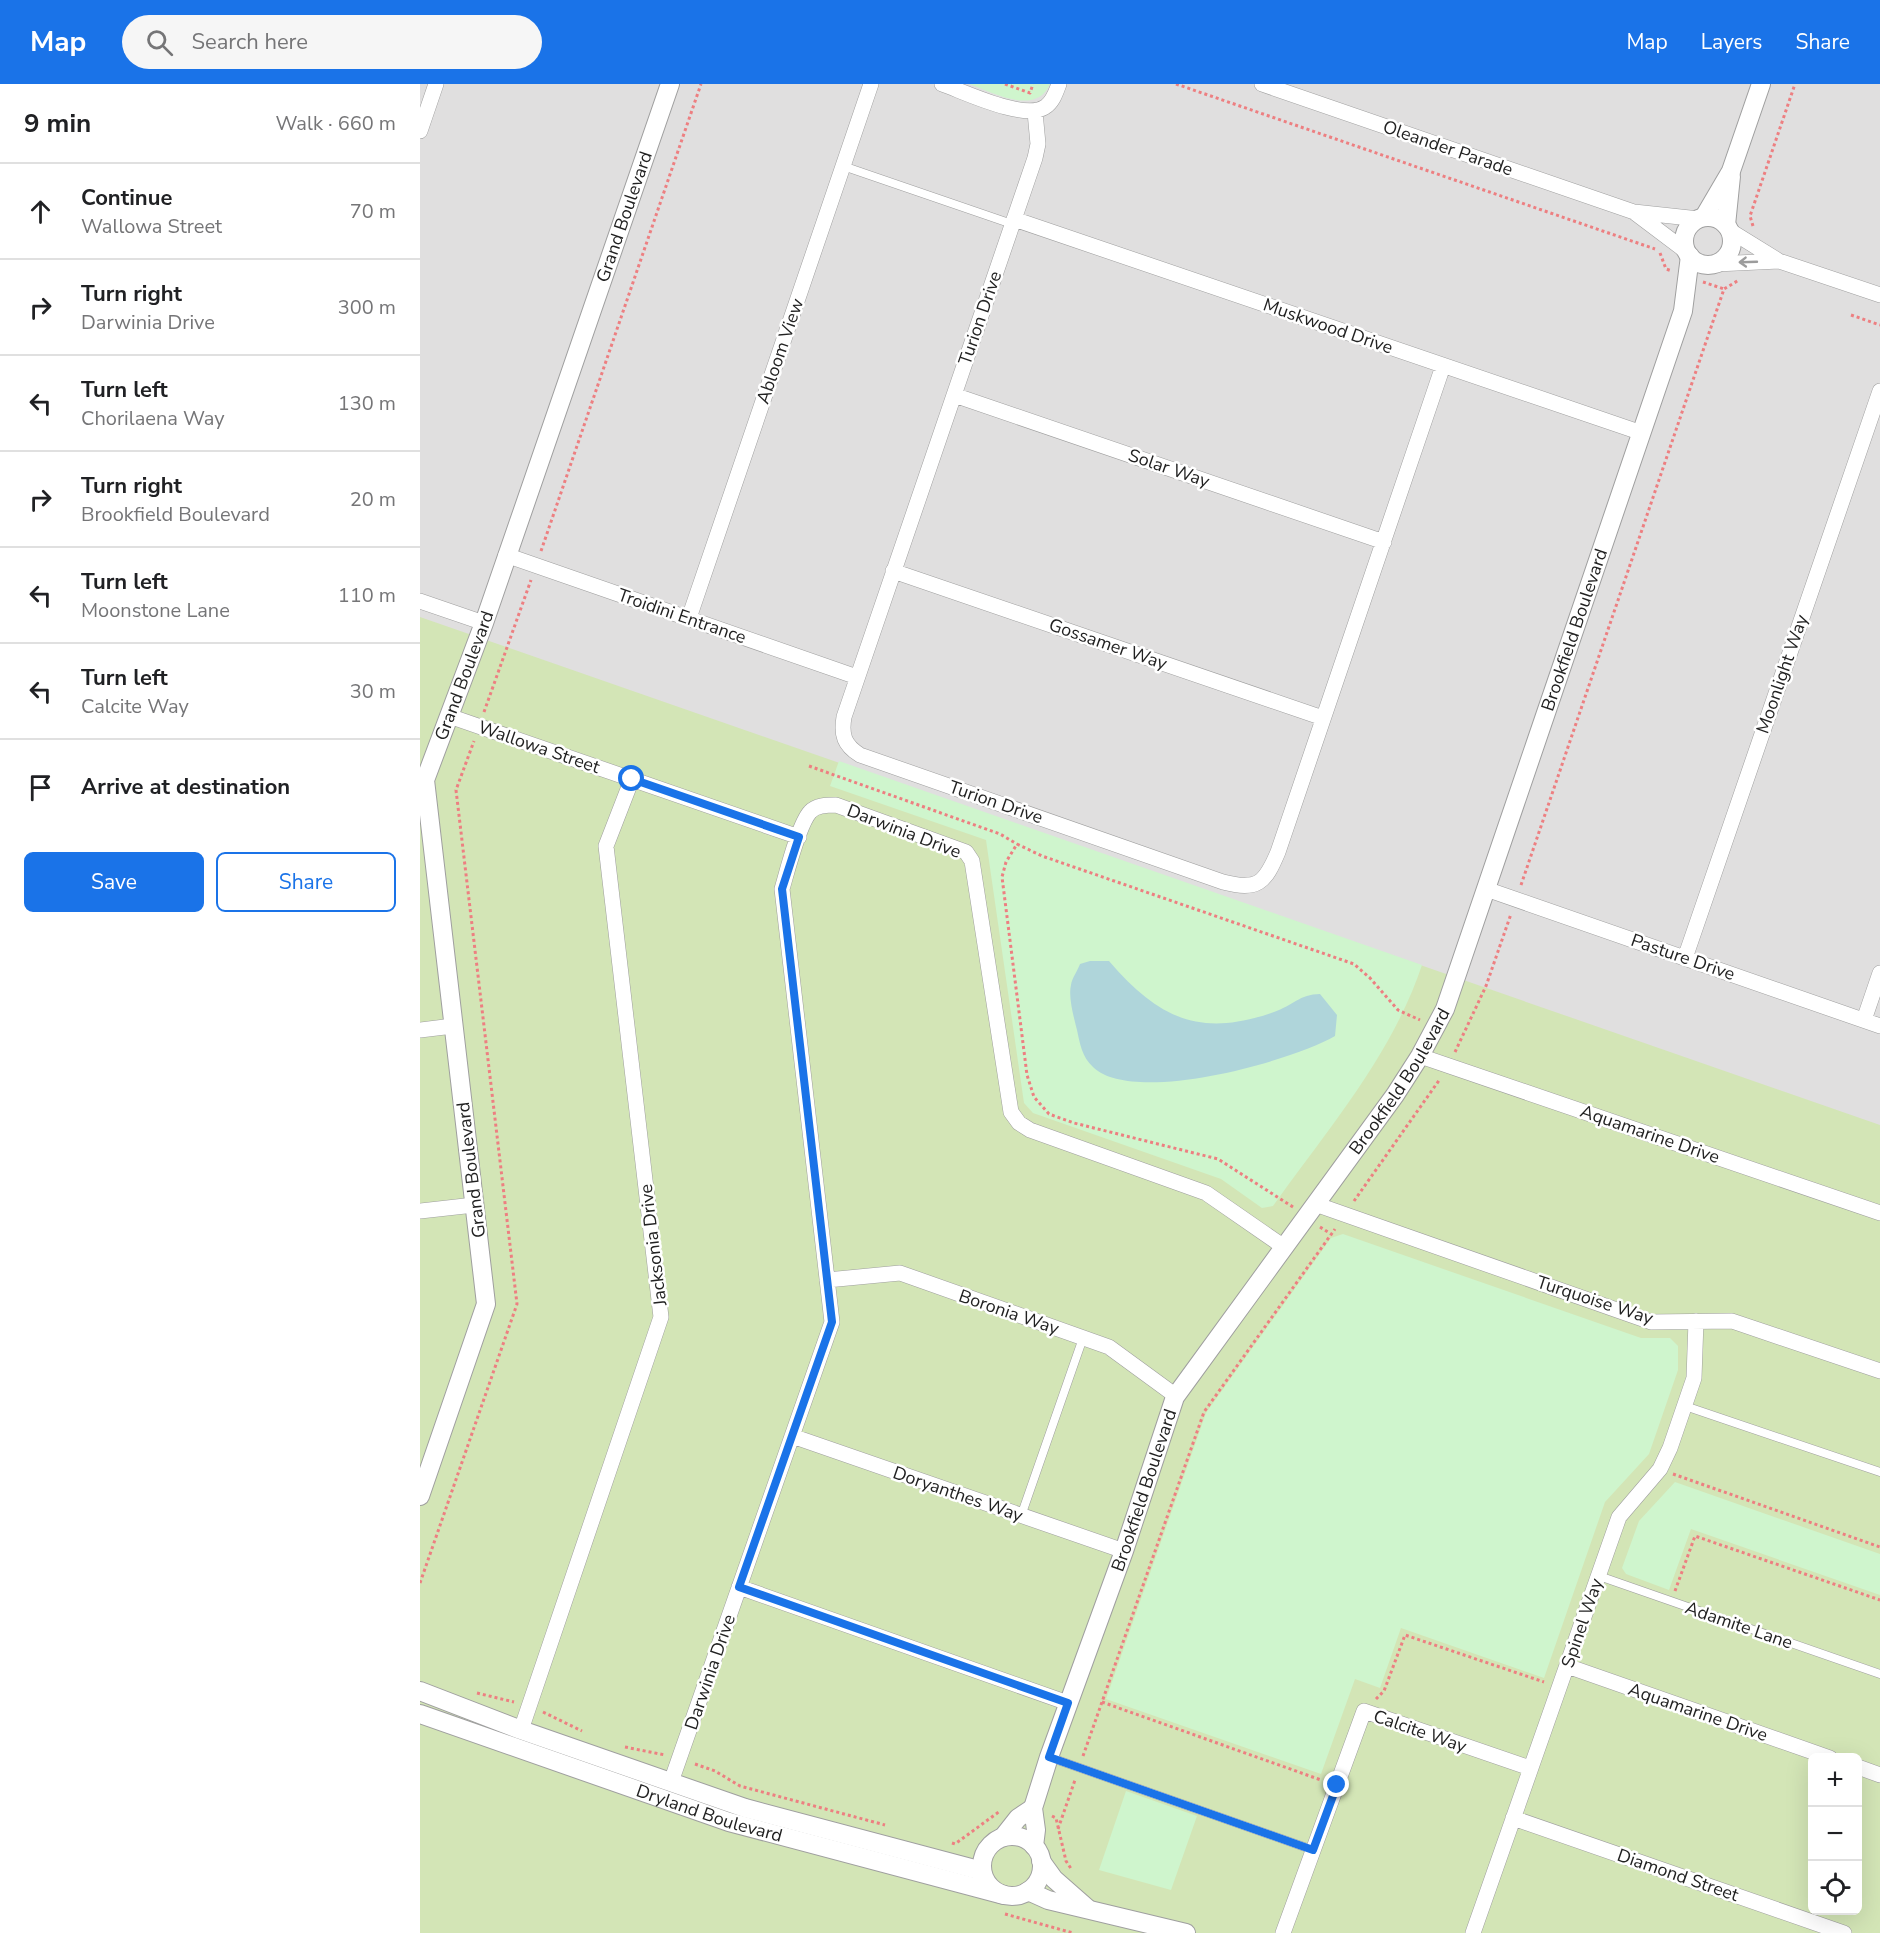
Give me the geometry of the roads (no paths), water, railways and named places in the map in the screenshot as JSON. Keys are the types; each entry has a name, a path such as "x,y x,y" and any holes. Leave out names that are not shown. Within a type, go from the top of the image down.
{"street":[{"path":"420,130 436,84"},
{"name":"Grand Boulevard","path":"420,1496 486,1304 453,1026 426,839 425,780 484,623 670,84"},
{"name":"Abloom View","path":"688,618 871,84"},
{"path":"942,84 1020,111 1035,112 1052,100 1059,84"},
{"name":"Oleander Parade","path":"1262,84 1634,212 1702,218"},
{"path":"1761,84 1731,171 1702,218 1686,232 1688,254 1702,264 1779,261"},
{"name":"Turion Drive","path":"1035,112 1038,144 842,727 843,738 849,748 860,755 1240,886 1251,886 1262,881 1270,872 1443,366"},
{"path":"1713,264 1731,249 1728,228 1731,171"},
{"name":"Oleander Parade","path":"1634,212 1688,254"},
{"path":"1702,218 1712,218 1779,261 1880,295"},
{"name":"Muskwood Drive","path":"1013,221 1642,433"},
{"name":"Brookfield Boulevard","path":"1038,1854 1033,1808 1176,1396 1420,1056 1445,1010 1683,311 1688,254"},
{"name":"Brookfield Boulevard","path":"1683,311 1713,264"},
{"name":"Moonlight Way","path":"1685,957 1880,391"},
{"name":"Solar Way","path":"954,395 1384,542"},
{"name":"Troidini Entrance","path":"506,555 857,677"},
{"name":"Gossamer Way","path":"893,571 1323,718"},
{"path":"420,601 484,623"},
{"name":"Wallowa Street","path":"449,716 799,837"},
{"name":"Jacksonia Drive","path":"521,1730 661,1317 606,846 632,779"},
{"name":"Darwinia Drive","path":"671,1782 832,1322 782,889 810,812 819,806 836,805 966,852 972,861 1011,1112 1018,1123 1030,1130 1206,1193 1284,1247"},
{"name":"Pasture Drive","path":"1486,889 1880,1026"},
{"path":"1864,1020 1880,973"},
{"path":"420,1030 453,1026"},
{"name":"Aquamarine Drive","path":"1420,1056 1880,1213"},
{"path":"420,1211 474,1205"},
{"name":"Turquoise Way","path":"1310,1210 1345,1215 1651,1322 1732,1321 1880,1371"},
{"name":"Boronia Way","path":"827,1280 900,1273 1109,1347 1176,1396"},
{"name":"Spinel Way","path":"1473,1933 1619,1517 1660,1469 1685,1406 1694,1378 1696,1321"},
{"name":"Doryanthes Way","path":"792,1436 1124,1551"},
{"path":"739,1587 1068,1703"},
{"name":"Aquamarine Drive","path":"1567,1666 1816,1753"},
{"name":"Dryland Boulevard","path":"420,1691 521,1730 745,1808 982,1871"},
{"name":"Calcite Way","path":"1283,1933 1364,1711 1530,1768"},
{"name":"Dryland Boulevard","path":"420,1714 729,1822 1004,1895"},
{"path":"1862,1769 1880,1775"},
{"path":"1033,1808 1018,1818 1003,1837 988,1847 984,1854 982,1871 989,1886 1004,1895 1012,1896 1028,1891 1039,1878 1038,1854"},
{"name":"Diamond Street","path":"1513,1818 1844,1933"},
{"path":"1003,1837 1020,1837 1038,1854 1054,1879 1089,1910"},
{"path":"1028,1891 1048,1900 1186,1933"}],"lane":[{"path":"843,166 1013,221"},
{"path":"1021,1516 1083,1338"},
{"path":"1685,1406 1880,1472"},
{"name":"Adamite Lane","path":"1599,1576 1880,1674"},
{"path":"1049,1757 1313,1850"}],"water":[{"path":"1090,961 1109,961 1145,997 1182,1018 1202,1023 1248,1020 1280,1010 1301,998 1320,994 1337,1015 1335,1036 1285,1057 1213,1075 1176,1081 1142,1082 1113,1078 1093,1067 1086,1059 1080,1045 1072,1008 1070,990 1073,980 1080,964"}]}
